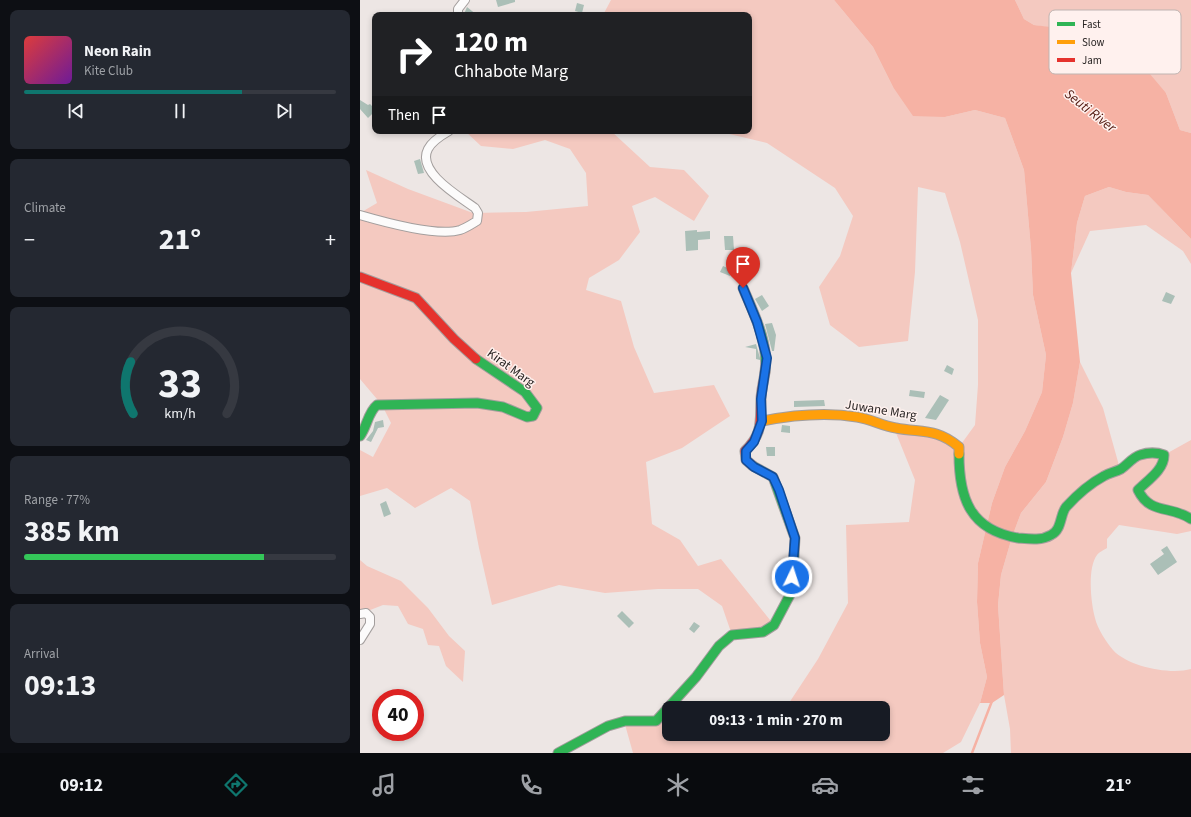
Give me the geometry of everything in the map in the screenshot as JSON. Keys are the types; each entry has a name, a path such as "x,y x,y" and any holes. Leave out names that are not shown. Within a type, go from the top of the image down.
{"street":[{"path":"458,12 458,9 465,0"},
{"path":"360,215 384,223 415,229 454,231 477,221 478,213 475,208 434,177 428,167 426,155 428,149 446,134"},
{"name":"Kirat Marg","path":"360,277 416,298 454,339 476,359 525,392 537,408 533,416 527,417 503,408 477,403 377,405 372,408 365,429 360,436"},
{"path":"558,753 592,734 624,721 649,723 656,721 696,677 719,646 732,636 763,632 774,625 792,590 795,538 773,477 754,467 746,460 746,451 754,442 762,421 761,399 767,358 757,322 743,288"},
{"name":"Juwane Marg","path":"762,421 784,416 816,414 858,418 894,428 917,429 940,433 959,447 959,472 963,496 975,516 985,526 1002,535 1033,540 1052,535 1061,523 1065,508 1088,487 1103,476 1120,469 1139,455 1154,452 1164,455 1164,462 1155,474 1138,490 1141,501 1152,508 1166,509 1187,515 1191,519"},
{"path":"360,614 366,613 370,617 370,624 360,640"}],"shaded area":[{"path":"611,0 834,0 873,47 893,87 945,117 975,110 1005,118 1024,170 1031,249 1033,295 1046,355 1042,392 1025,431 1005,467 992,503 978,563 977,602 980,643 987,677 980,703 961,742 943,753 633,753 624,721 649,723 662,712 662,741 890,741 890,701 790,701 818,659 848,603 846,525 909,522 915,480 894,428 917,429 959,447 975,425 978,385 978,320 960,242 945,193 918,187 915,272 908,341 859,347 830,325 819,287 840,256 853,216 835,188 767,143 729,134 752,134 752,12 605,12"},
{"path":"1015,0 1191,0 1191,133 1180,130 1166,93 1139,74 1181,74 1181,10 1049,10 1049,27 1034,25 1024,19"},
{"path":"468,134 614,134 650,167 684,170 709,196 694,221 655,197 632,206 640,232 619,260 589,278 586,290 621,301 634,347 654,393 714,385 730,416 682,448 646,462 652,524 680,540 698,566 721,559 774,625 732,635 722,606 698,589 658,589 605,593 559,585 492,605 470,501 451,488 415,508 387,488 360,496 360,450 373,457 391,423 382,405 360,379 360,213 377,203 366,170 408,189 473,213 526,212 588,206 586,173 570,149 545,140 513,149 481,146"},
{"path":"1109,187 1126,192 1148,195 1191,239 1191,264 1183,251 1146,225 1090,231 1071,273 1077,223 1085,196"},
{"path":"1080,362 1103,408 1120,469 1139,455 1164,455 1191,440 1191,531 1177,534 1119,525 1107,539 1107,548 1098,554 1094,561 1091,577 1091,595 1096,622 1102,635 1113,650 1120,656 1139,665 1150,668 1172,671 1191,669 1191,753 1011,753 1010,729 1004,695 998,605 1001,575 1021,513 1046,482 1063,437 1073,403"},
{"path":"360,560 367,566 401,581 428,608 449,636 465,651 463,682 446,666 439,646 428,645 423,629 408,624 398,606 383,605 360,614"}],"water":[{"name":"Seuti River","path":"834,0 1015,0 1024,19 1034,25 1049,27 1049,74 1150,74 1166,93 1180,130 1191,133 1191,239 1148,195 1126,192 1109,187 1085,196 1077,223 1071,273 1080,362 1073,403 1063,437 1046,482 1021,513 1001,575 998,605 1004,695 992,703 980,703 987,677 980,643 977,602 978,563 992,503 1005,467 1025,431 1042,392 1046,355 1033,295 1031,249 1024,170 1005,118 975,110 945,117 913,116 893,87 873,47"}],"building":[{"path":"496,0 515,0 515,2 498,7"},
{"path":"577,3 584,5 582,12 575,11"},
{"path":"467,7 473,12 465,12"},
{"path":"360,100 372,106 372,114 368,118 360,109"},
{"path":"420,159 424,173 418,174 414,161"},
{"path":"697,230 697,232 710,231 710,239 698,240 698,250 686,251 685,231"},
{"path":"724,236 733,236 734,250 725,250"},
{"path":"747,257 755,259 753,269 745,267"},
{"path":"723,266 732,270 730,276 720,272"},
{"path":"1166,292 1175,296 1171,304 1162,301"},
{"path":"762,295 769,306 762,311 755,299"},
{"path":"772,323 776,335 774,351 772,351 765,324"},
{"path":"756,344 760,360 756,359 756,349 745,347"},
{"path":"947,365 954,369 952,375 944,371"},
{"path":"910,390 925,392 924,398 909,396"},
{"path":"940,395 949,400 936,420 925,418"},
{"path":"824,400 825,406 794,407 794,401"},
{"path":"383,420 384,427 378,428 371,442 366,440 373,431 375,422"},
{"path":"782,425 790,426 790,433 781,432"},
{"path":"766,447 775,447 775,456 767,456"},
{"path":"386,501 391,514 384,517 380,504"},
{"path":"1167,546 1177,562 1158,575 1150,564 1164,554 1161,550"},
{"path":"622,611 634,623 629,628 617,616"},
{"path":"694,622 700,626 694,633 689,629"}],"waterway":[{"path":"972,753 992,701"}],"traffic: fast":[{"path":"743,288 756,318 763,340 766,361 765,372"},
{"path":"360,436 377,405 477,403 503,407 527,417 533,416 537,408 525,392 476,359"},
{"path":"959,454 961,485 970,510 978,520 989,528 1002,534 1018,538 1039,539 1055,533 1064,510 1074,498 1094,482 1121,469 1132,459 1149,453 1164,455 1158,470 1138,490 1143,498 1155,506 1176,512 1191,519"},
{"path":"558,753 608,726 625,721 656,721 696,677 719,646 732,635 763,632 774,625 792,591 795,538 773,477 753,466"}],"traffic: slow":[{"path":"762,421 810,415 845,415 857,417 891,427 936,434 944,437 959,447 959,454"}],"traffic: jam":[{"path":"360,277 416,298 454,339 476,359"},
{"path":"753,466 746,460 745,451 751,445 758,433 761,393 765,372"}],"route":[{"path":"743,288 757,322 767,358 761,399 762,421 754,442 746,451 746,460 754,467 773,477 779,490 795,538 792,577"}]}
